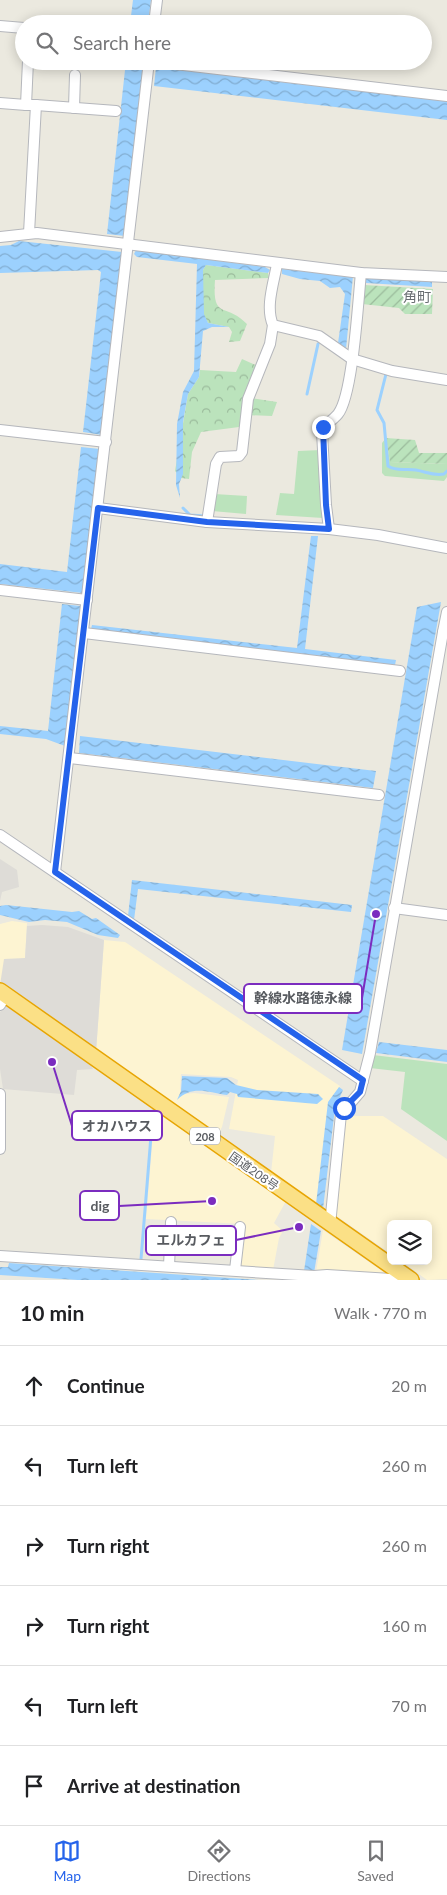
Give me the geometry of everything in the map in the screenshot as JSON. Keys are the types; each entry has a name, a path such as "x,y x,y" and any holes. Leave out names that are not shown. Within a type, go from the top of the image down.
{"highway":[{"name":"国道208号","path":"2,997 406,1276"}],"street":[{"path":"155,15 157,0"},
{"path":"0,26 15,27"},
{"path":"29,70 31,105 29,233"},
{"path":"55,872 70,758 98,508 96,441 129,244 148,70"},
{"path":"226,70 447,96"},
{"path":"74,108 75,75"},
{"path":"0,103 116,111"},
{"path":"0,237 29,233 360,273 447,277"},
{"path":"207,522 216,464 220,457 240,456 242,452 248,399 270,344 274,325 270,318 270,305 276,264"},
{"path":"329,529 322,432 323,427 338,414 343,405 352,359 360,273"},
{"path":"274,325 319,336 352,359 392,371 447,380"},
{"path":"0,430 96,441"},
{"path":"98,508 207,522 329,529 378,535 447,548"},
{"path":"0,590 87,600"},
{"path":"330,1225 341,1114 360,1092 363,1080 446,625"},
{"path":"84,633 400,671"},
{"path":"70,758 379,795"},
{"path":"0,835 363,1080"},
{"path":"394,908 447,915"},
{"path":"0,1094 0,1149"},
{"path":"169,1266 170,1222"},
{"path":"235,1270 240,1227"},
{"path":"0,1256 314,1276 327,1275 391,1279 406,1276"}],"shaded area":[{"path":"0,859 17,870 19,887 2,892 0,901"},
{"path":"12,921 27,923 25,959 0,985 0,924"},
{"path":"27,926 68,927 104,940 96,1052 0,985 4,959 25,958"},
{"path":"104,940 125,942 340,1086 329,1103 317,1206 271,1173 275,1136 229,1129 238,1080 231,1077 181,1074 180,1090 185,1094 194,1093 229,1097 222,1127 217,1136 96,1052"},
{"path":"6,1006 91,1065 93,1069 77,1070 74,1095 3,1089 0,1069 0,1012"},
{"path":"155,1109 286,1201 274,1223 283,1231 279,1238 273,1270 239,1267 243,1224 146,1219"},
{"path":"345,1116 383,1116 447,1159 447,1279 427,1280 406,1265 432,1265 432,1220 387,1220 387,1251 335,1215"},
{"path":"323,1230 385,1273 385,1277 316,1272"}],"green space":[{"path":"206,265 268,273 269,278 215,280 218,306 239,317 247,324 240,341 229,342 232,332 229,327 208,323 203,314 203,270"},
{"path":"364,285 433,289 432,314 405,314 399,308 362,304"},
{"path":"242,359 258,366 251,398 277,402 272,416 244,415 239,427 201,432 192,452 189,479 181,478 175,471 188,394 199,377 200,370 236,372"},
{"path":"386,438 390,462 447,464 447,477 444,481 385,476 382,473 382,443"},
{"path":"386,438 415,440 419,453 447,453 447,464 390,462"},
{"path":"321,450 323,518 276,515 280,493 294,494 298,451"},
{"path":"214,494 247,496 246,514 212,511"},
{"path":"373,1055 447,1064 447,1141 401,1109 405,1072 370,1068"}],"water":[{"path":"133,0 151,0 149,15 131,15"},
{"path":"125,70 143,70 125,236 107,234"},
{"path":"156,70 182,70 447,101 447,120 154,86"},
{"path":"19,241 122,252 102,435 83,432 101,272 98,270 0,273 0,246 11,245"},
{"path":"136,250 265,267 270,270 268,273 206,265 203,270 204,314 208,323 229,327 212,327 203,331 199,377 188,394 183,422 183,474 179,484 180,498 176,485 177,424 183,392 194,371 197,264 137,257 134,254"},
{"path":"282,269 353,276 346,349 338,343 345,294 340,287 330,288 320,281 300,279 282,274"},
{"path":"366,277 432,281 432,287 366,283"},
{"path":"81,447 100,449 83,593 0,584 0,564 67,572"},
{"path":"311,536 318,536 305,649 396,660 395,665 91,629 92,625 297,648"},
{"path":"441,602 362,1054 342,1050 417,607"},
{"path":"62,604 81,606 65,746 46,739 0,734 0,726 48,731"},
{"path":"80,736 376,771 373,788 79,753"},
{"path":"132,880 352,905 351,912 138,889 134,920 128,916"},
{"path":"0,906 72,912 79,911 92,919 96,918 120,935 118,938 98,935 67,922 45,920 29,922 0,915"},
{"path":"379,1042 447,1050 447,1062 376,1053"},
{"path":"182,1076 227,1078 236,1085 257,1090 318,1094 323,1099 317,1104 238,1097 237,1094 230,1092 227,1095 194,1091 188,1092 177,1100 181,1091"},
{"path":"339,1087 343,1090 335,1108 323,1209 316,1204 328,1102"},
{"path":"311,1224 321,1231 314,1273 304,1271"},
{"path":"9,1263 259,1280 78,1280 0,1275 0,1267 8,1267"}],"waterway":[{"path":"307,394 318,344"},
{"path":"386,374 377,410 384,423 388,466 395,469 437,474 444,474 447,471"},
{"path":"183,508 190,515 205,516"},
{"path":"141,1259 153,1111"}],"place":[{"name":"幹線水路徳永線","path":"376,914"},
{"name":"オカハウス","path":"52,1062"},
{"name":"dig","path":"212,1201"},
{"name":"エルカフェ","path":"299,1227"}],"district":[{"name":"角町","path":"417,296"}],"route":[{"path":"323,427 326,505 329,529 207,522 98,508 70,758 55,872 363,1080 360,1092 344,1108"}]}
